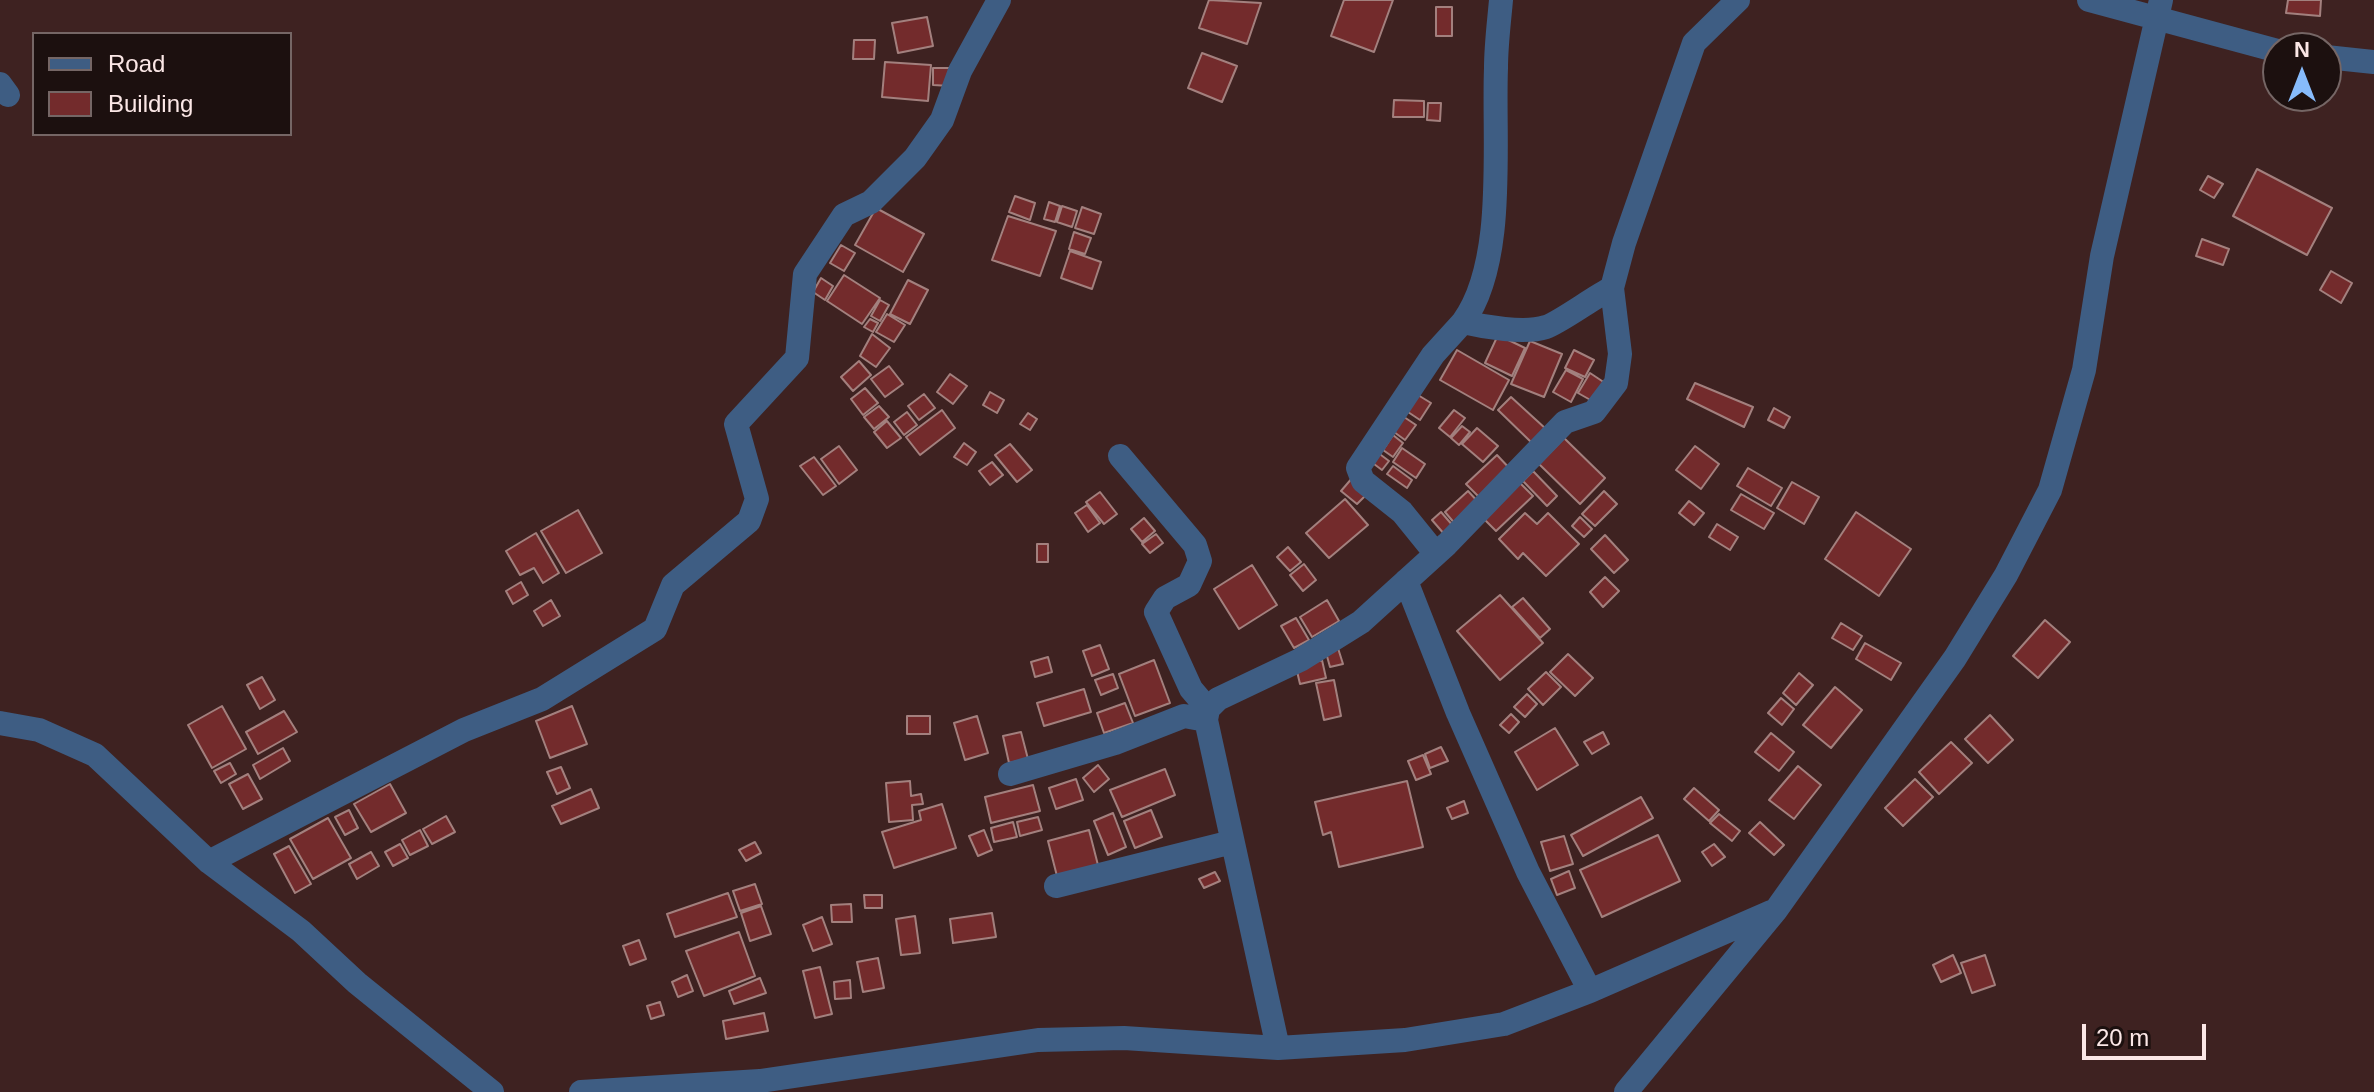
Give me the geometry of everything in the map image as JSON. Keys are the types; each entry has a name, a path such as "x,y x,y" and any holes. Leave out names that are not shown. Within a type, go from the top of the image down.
{"street":[{"path":"209,862 464,730 542,699 655,629 673,585 749,521 757,499 736,424 797,358 805,274 844,215 871,202 915,158 942,120 960,71 999,0"},
{"path":"1436,554 1402,512 1363,481 1358,468 1433,355 1475,305 1486,263 1496,173 1496,68 1501,0"},
{"path":"1207,715 1218,699 1300,660 1349,630 1436,554 1565,422 1594,412 1616,383 1620,354 1612,288 1624,243 1694,43 1738,0"},
{"path":"2089,0 2159,8 2262,45"},
{"path":"1626,1092 1776,910 1955,658 2006,575 2050,490 2084,370 2102,256 2159,8"},
{"path":"2342,59 2374,62"},
{"path":"1463,322 1491,328 1546,327 1612,288"},
{"path":"1120,456 1195,545 1200,561 1189,585 1165,598 1156,612 1191,689 1207,715 1278,1048"},
{"path":"1406,581 1458,713 1528,872 1590,991"},
{"path":"1010,774 1115,743 1184,716 1207,715"},
{"path":"0,723 39,730 95,755 209,862 301,931 357,983 492,1092"},
{"path":"1056,886 1232,842"},
{"path":"581,1092 760,1081 819,1083 1038,1040 1124,1038 1278,1048 1405,1040 1504,1024 1590,991 1776,910"}],"building":[{"path":"1209,0 1261,3 1247,44 1199,28"},
{"path":"1344,0 1393,0 1374,52 1331,36"},
{"path":"2288,0 2321,0 2320,16 2286,13"},
{"path":"1436,7 1452,7 1452,36 1436,36"},
{"path":"927,17 933,46 898,53 892,23"},
{"path":"854,40 875,40 874,59 853,59"},
{"path":"1202,53 1237,66 1222,102 1188,88"},
{"path":"885,62 931,65 928,101 882,97"},
{"path":"933,68 951,68 950,86 933,85"},
{"path":"1394,100 1424,101 1424,117 1393,117"},
{"path":"1428,103 1441,103 1440,121 1427,120"},
{"path":"2257,169 2332,208 2307,255 2233,216"},
{"path":"2208,176 2223,184 2214,198 2200,190"},
{"path":"1015,196 1035,203 1030,220 1009,212"},
{"path":"1049,202 1060,206 1055,222 1044,219"},
{"path":"1062,206 1077,211 1072,227 1057,222"},
{"path":"1082,207 1101,214 1094,234 1075,228"},
{"path":"876,208 924,234 903,272 855,245"},
{"path":"1008,216 1056,231 1040,276 992,260"},
{"path":"1074,232 1091,238 1085,254 1069,249"},
{"path":"2202,239 2229,249 2223,265 2196,256"},
{"path":"841,245 855,253 844,271 830,263"},
{"path":"1070,251 1101,262 1092,289 1061,278"},
{"path":"2331,271 2352,283 2341,303 2320,290"},
{"path":"844,275 880,298 862,324 827,301"},
{"path":"821,278 833,286 825,300 813,292"},
{"path":"908,280 928,290 910,324 890,314"},
{"path":"880,300 889,305 880,321 871,316"},
{"path":"887,314 905,325 894,342 876,332"},
{"path":"870,319 878,323 873,332 864,327"},
{"path":"872,334 890,348 876,367 860,356"},
{"path":"1498,335 1525,348 1512,376 1485,363"},
{"path":"1530,341 1562,354 1544,397 1511,384"},
{"path":"1457,350 1509,380 1493,410 1440,380"},
{"path":"1574,350 1594,360 1585,377 1565,368"},
{"path":"859,361 871,375 853,391 841,377"},
{"path":"889,366 903,384 885,397 871,379"},
{"path":"1566,370 1583,379 1571,402 1553,392"},
{"path":"1590,373 1605,383 1594,402 1578,393"},
{"path":"950,374 967,386 953,404 937,392"},
{"path":"1695,383 1753,407 1744,427 1687,399"},
{"path":"865,388 878,403 863,415 851,399"},
{"path":"990,392 1004,400 997,413 983,405"},
{"path":"1413,392 1431,403 1420,420 1402,408"},
{"path":"924,394 935,408 919,420 908,406"},
{"path":"1511,397 1546,429 1532,443 1498,410"},
{"path":"879,406 889,417 874,429 864,417"},
{"path":"1774,408 1790,417 1784,428 1768,420"},
{"path":"942,410 955,428 920,455 906,437"},
{"path":"1454,410 1465,418 1450,437 1439,428"},
{"path":"907,412 917,425 904,435 894,422"},
{"path":"1028,413 1037,419 1030,430 1020,424"},
{"path":"1404,417 1416,425 1405,440 1394,432"},
{"path":"887,421 901,438 887,448 874,432"},
{"path":"1462,426 1470,432 1459,445 1451,438"},
{"path":"1477,428 1498,446 1483,462 1462,444"},
{"path":"1393,435 1403,443 1393,457 1383,450"},
{"path":"1564,438 1605,478 1580,504 1539,464"},
{"path":"964,443 976,452 967,465 954,457"},
{"path":"1010,444 1032,470 1017,482 995,455"},
{"path":"839,446 857,470 839,484 821,459"},
{"path":"1695,446 1719,464 1701,489 1676,470"},
{"path":"1402,448 1425,464 1416,478 1393,462"},
{"path":"1377,452 1389,461 1382,470 1370,461"},
{"path":"1497,455 1512,471 1482,500 1466,484"},
{"path":"814,457 836,486 823,495 800,466"},
{"path":"992,462 1003,475 990,485 979,471"},
{"path":"1393,466 1412,480 1407,488 1387,474"},
{"path":"1748,468 1782,488 1771,506 1737,486"},
{"path":"1533,471 1557,496 1547,506 1523,481"},
{"path":"1353,477 1370,491 1357,504 1341,491"},
{"path":"1519,482 1533,496 1496,531 1482,517"},
{"path":"1792,482 1819,497 1804,524 1777,508"},
{"path":"1468,491 1480,504 1456,525 1445,512"},
{"path":"1604,491 1617,504 1595,526 1582,514"},
{"path":"1100,492 1117,514 1104,524 1086,502"},
{"path":"1741,494 1774,513 1764,529 1731,510"},
{"path":"1345,499 1368,525 1329,558 1306,533"},
{"path":"1689,501 1704,513 1694,525 1679,513"},
{"path":"1087,505 1100,523 1088,532 1075,513"},
{"path":"578,510 602,553 566,573 541,531"},
{"path":"1441,512 1454,527 1445,535 1432,520"},
{"path":"1856,512 1911,549 1879,596 1825,559"},
{"path":"1525,513 1537,524 1548,513 1579,544 1546,576 1523,553 1518,559 1499,539"},
{"path":"1580,517 1592,529 1584,537 1572,526"},
{"path":"1144,518 1155,531 1142,542 1131,529"},
{"path":"1717,524 1738,537 1730,550 1709,537"},
{"path":"536,533 559,573 543,583 534,568 520,575 506,551"},
{"path":"1156,534 1163,543 1150,553 1142,544"},
{"path":"1605,535 1628,560 1614,573 1591,549"},
{"path":"1037,544 1048,544 1048,562 1037,562"},
{"path":"1288,547 1301,562 1290,571 1277,557"},
{"path":"1304,564 1316,580 1303,591 1290,575"},
{"path":"1252,565 1277,605 1239,629 1214,589"},
{"path":"1605,577 1619,591 1603,607 1590,592"},
{"path":"521,582 528,595 513,604 506,591"},
{"path":"1500,595 1543,643 1500,680 1457,631"},
{"path":"1523,598 1550,629 1540,638 1512,607"},
{"path":"551,600 560,616 543,626 534,611"},
{"path":"1327,600 1339,621 1312,637 1300,617"},
{"path":"1296,618 1309,640 1294,648 1281,626"},
{"path":"2045,620 2070,642 2038,678 2013,656"},
{"path":"1841,623 1862,636 1853,650 1832,638"},
{"path":"1865,643 1901,663 1891,680 1856,659"},
{"path":"1100,645 1109,669 1092,676 1083,651"},
{"path":"1337,645 1343,664 1330,667 1325,649"},
{"path":"1568,654 1593,678 1575,696 1550,672"},
{"path":"1048,657 1052,672 1035,677 1031,662"},
{"path":"1154,660 1170,703 1135,716 1119,674"},
{"path":"1322,660 1326,678 1300,684 1296,667"},
{"path":"1546,672 1561,687 1543,705 1528,689"},
{"path":"1799,673 1813,685 1796,705 1783,693"},
{"path":"1113,674 1118,688 1101,695 1095,680"},
{"path":"262,677 275,700 260,709 247,685"},
{"path":"1334,680 1341,716 1324,720 1316,683"},
{"path":"1835,687 1862,710 1831,748 1803,725"},
{"path":"1084,689 1091,712 1044,726 1037,703"},
{"path":"1527,694 1537,704 1525,717 1514,707"},
{"path":"1781,698 1794,709 1782,725 1768,713"},
{"path":"1125,703 1133,723 1104,733 1097,713"},
{"path":"222,706 246,749 212,768 188,725"},
{"path":"572,706 587,744 550,758 536,721"},
{"path":"284,711 297,732 258,754 246,732"},
{"path":"1511,714 1519,722 1509,733 1500,725"},
{"path":"1990,715 2013,740 1988,763 1965,739"},
{"path":"907,716 930,716 930,734 907,734"},
{"path":"977,716 988,753 965,760 954,723"},
{"path":"1555,728 1578,765 1537,790 1515,752"},
{"path":"1021,732 1028,759 1009,763 1003,736"},
{"path":"1603,732 1609,744 1592,754 1584,742"},
{"path":"1771,733 1794,752 1779,771 1755,752"},
{"path":"1951,742 1972,763 1939,794 1919,772"},
{"path":"1441,747 1448,761 1430,768 1425,754"},
{"path":"283,748 290,761 260,779 253,765"},
{"path":"1423,755 1431,774 1416,780 1408,761"},
{"path":"230,763 236,774 221,783 214,771"},
{"path":"1098,765 1109,779 1094,792 1083,778"},
{"path":"1798,766 1821,785 1794,819 1769,800"},
{"path":"561,767 570,788 557,794 547,772"},
{"path":"1165,769 1175,795 1122,817 1110,790"},
{"path":"248,774 262,799 243,809 229,784"},
{"path":"1076,779 1083,800 1056,809 1049,788"},
{"path":"1915,779 1933,797 1903,826 1885,808"},
{"path":"910,781 911,796 921,794 923,804 912,805 913,820 889,822 886,783"},
{"path":"1407,781 1423,847 1339,867 1331,832 1323,835 1315,802"},
{"path":"390,784 406,813 371,832 354,804"},
{"path":"1033,785 1040,811 991,823 985,797"},
{"path":"1694,788 1719,810 1709,821 1684,799"},
{"path":"591,789 599,808 561,824 552,806"},
{"path":"1641,797 1653,818 1583,856 1571,835"},
{"path":"1464,801 1468,813 1452,819 1447,808"},
{"path":"942,804 956,848 894,868 882,832 921,820 919,811"},
{"path":"349,810 358,828 345,835 335,817"},
{"path":"1151,810 1162,837 1135,848 1124,821"},
{"path":"1113,813 1126,847 1108,855 1094,821"},
{"path":"1719,814 1740,831 1732,841 1710,823"},
{"path":"446,816 455,832 432,844 423,829"},
{"path":"1038,817 1042,830 1020,836 1017,822"},
{"path":"328,818 351,858 313,879 290,839"},
{"path":"1013,822 1017,837 994,842 991,828"},
{"path":"1760,822 1784,845 1774,855 1749,833"},
{"path":"420,830 428,846 410,855 402,840"},
{"path":"984,830 992,850 978,856 969,836"},
{"path":"1089,830 1099,869 1058,880 1048,841"},
{"path":"1658,835 1680,881 1602,917 1580,870"},
{"path":"1564,836 1573,864 1550,871 1541,842"},
{"path":"755,842 761,853 746,861 739,850"},
{"path":"400,844 408,858 393,866 385,852"},
{"path":"1714,844 1725,857 1712,866 1702,852"},
{"path":"289,846 311,884 295,893 274,854"},
{"path":"371,852 379,866 357,879 349,864"},
{"path":"1569,871 1575,888 1557,895 1551,879"},
{"path":"1215,872 1220,881 1204,888 1199,879"},
{"path":"755,884 762,904 740,911 733,891"},
{"path":"728,893 737,917 675,937 667,914"},
{"path":"864,895 882,895 882,908 865,908"},
{"path":"851,904 852,922 832,922 831,905"},
{"path":"761,906 771,934 750,941 741,913"},
{"path":"992,913 996,937 953,943 950,919"},
{"path":"915,916 920,953 901,955 896,919"},
{"path":"822,917 832,944 813,951 803,925"},
{"path":"739,932 755,976 704,996 686,951"},
{"path":"639,940 646,959 630,965 623,946"},
{"path":"1953,955 1961,973 1941,982 1933,965"},
{"path":"1985,955 1995,985 1972,993 1961,963"},
{"path":"878,958 884,988 863,992 857,962"},
{"path":"820,967 832,1014 815,1018 803,971"},
{"path":"687,975 693,991 678,997 672,982"},
{"path":"760,978 766,993 734,1004 729,991"},
{"path":"850,980 851,998 835,999 834,982"},
{"path":"660,1002 664,1015 651,1019 647,1006"},
{"path":"764,1013 768,1031 726,1039 723,1021"}]}
